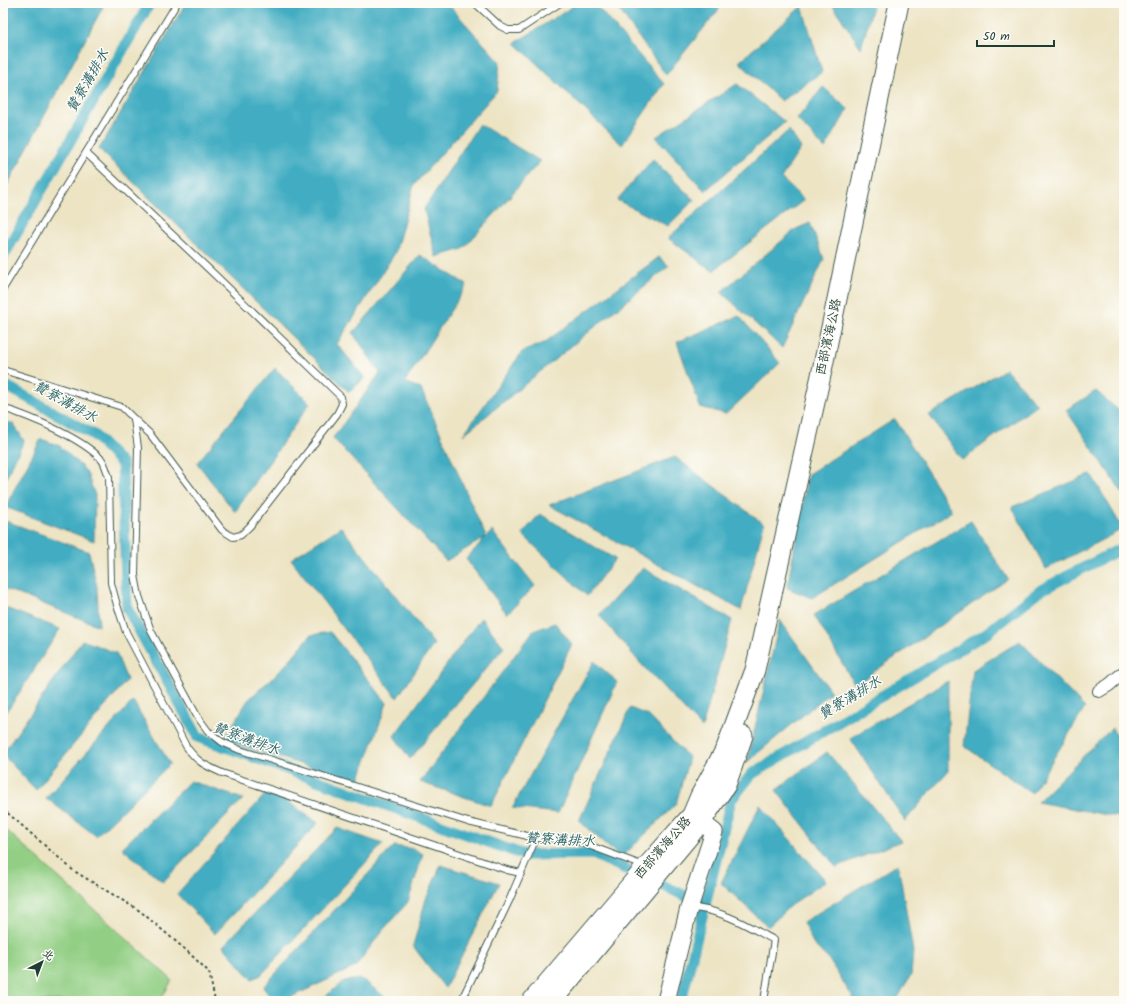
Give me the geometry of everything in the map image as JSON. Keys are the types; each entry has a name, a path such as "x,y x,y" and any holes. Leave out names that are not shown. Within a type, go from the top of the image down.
{"main road":[{"name":"西部濱海公路","path":"552,1001 697,819 700,796 726,748 755,670 820,380 899,3"},
{"name":"西部濱海公路","path":"532,1001 646,867 697,819"}],"street":[{"path":"1099,691 1124,672"},
{"path":"666,1001 693,908 696,886 714,832 697,819"}],"lane":[{"path":"3,288 177,3"},
{"path":"475,3 500,26 508,30 519,30 560,3"},
{"path":"3,370 122,407 150,434 222,530 233,537 241,535 250,526 336,414 342,404 341,397 86,153"},
{"path":"3,408 19,413 57,430 86,447 103,461 109,477 111,583 117,605 126,632 186,746 194,758 222,773 507,870 522,870"},
{"path":"134,419 138,448 134,575 138,596 151,631 197,716 208,731 222,742 240,750 468,822 536,838 572,839 646,867"},
{"path":"461,1001 509,901 536,838"},
{"path":"693,908 727,916 774,940 764,1001"}],"path":[{"path":"3,809 74,871 140,912 187,951 209,972 215,1001"}],"green space":[{"path":"3,827 172,980 160,1001 3,1001"}],"water":[{"path":"3,3 105,3 3,193"},
{"path":"186,3 447,3 500,62 497,91 414,185 395,253 337,344 365,378 349,392 99,149"},
{"path":"578,3 594,3 664,84 622,145 515,43"},
{"path":"614,3 724,3 666,75"},
{"path":"831,3 874,3 861,48"},
{"path":"802,6 822,72 781,101 739,62"},
{"path":"737,84 785,122 705,191 656,137"},
{"path":"823,87 848,109 825,149 797,119"},
{"path":"479,124 540,161 463,249 436,257 424,209"},
{"path":"789,130 801,148 781,178 804,200 713,271 668,238"},
{"path":"653,159 694,200 668,226 617,200"},
{"path":"810,223 824,259 782,348 721,292 796,229"},
{"path":"420,255 467,285 405,382 421,389 486,537 446,561 333,438 380,373 353,333"},
{"path":"659,257 669,266 463,435 522,352 544,343"},
{"path":"739,316 780,363 726,414 700,407 677,342"},
{"path":"275,368 310,403 235,512 197,463"},
{"path":"1006,369 1037,405 962,460 929,415"},
{"path":"1096,391 1124,415 1124,495 1066,410"},
{"path":"895,419 952,511 812,598 787,588 808,474"},
{"path":"3,421 14,424 24,441 3,484"},
{"path":"41,439 60,446 86,471 95,495 94,541 5,507"},
{"path":"675,457 764,524 741,610 549,505"},
{"path":"1091,474 1123,529 1046,569 1012,507"},
{"path":"540,514 615,559 587,596 522,534"},
{"path":"6,521 89,552 97,587 99,626 3,588 3,526"},
{"path":"971,521 1008,579 855,685 814,615"},
{"path":"341,527 434,644 397,698 291,559"},
{"path":"492,531 535,586 507,614 466,559"},
{"path":"643,568 732,620 702,728 641,664 599,615"},
{"path":"3,607 60,629 3,718"},
{"path":"481,618 504,647 410,759 394,736"},
{"path":"780,620 831,692 747,762"},
{"path":"555,623 572,644 491,806 420,782 533,631"},
{"path":"330,632 387,703 358,783 224,739 248,700 281,670 311,635"},
{"path":"82,640 116,653 127,680 36,790 3,755 3,753"},
{"path":"1020,641 1085,708 1032,793 964,746 973,670"},
{"path":"594,661 617,682 558,813 512,808"},
{"path":"948,681 948,771 905,821 850,738"},
{"path":"133,701 170,764 96,836 46,798"},
{"path":"630,708 649,716 689,758 676,804 621,858 579,821"},
{"path":"1112,728 1124,749 1124,818 1037,802"},
{"path":"827,752 901,841 836,867 776,790"},
{"path":"190,781 243,799 163,882 122,848"},
{"path":"270,789 318,823 215,934 177,894"},
{"path":"760,805 826,881 791,905 768,927 721,883"},
{"path":"337,828 383,844 261,975 252,979 223,946"},
{"path":"394,846 414,849 423,854 408,902 383,930 355,967 287,999 273,1001 263,987"},
{"path":"898,864 913,951 911,975 896,1001 855,1001 829,960 814,945 803,922"},
{"path":"441,865 499,883 445,988 413,946 426,899"},
{"path":"362,979 390,1001 320,1001 344,981"}],"waterway":[{"name":"贊寮溝排水","path":"3,257 150,3"},
{"name":"贊寮溝排水","path":"3,384 94,435 122,464 127,608 198,737 524,855 593,854 630,871"},
{"name":"贊寮溝排水","path":"662,885 705,905 731,800 752,774 985,634 1041,590 1124,547"},
{"path":"681,1001 705,905"}]}
